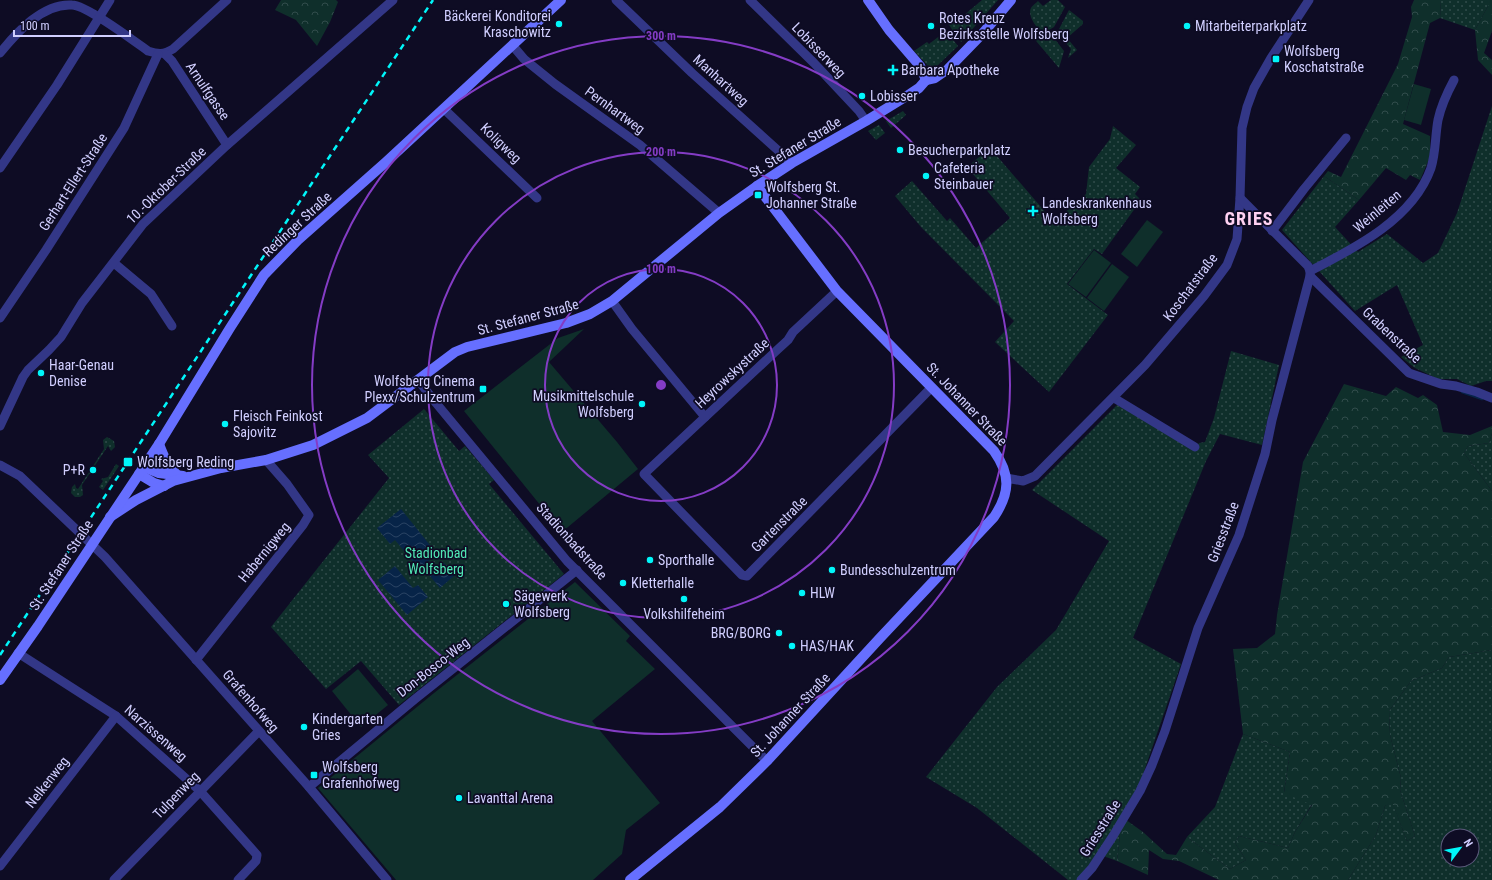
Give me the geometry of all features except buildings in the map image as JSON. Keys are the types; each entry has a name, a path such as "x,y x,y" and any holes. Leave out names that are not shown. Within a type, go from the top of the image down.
{"street":[{"path":"0,168 57,85 110,0"},
{"path":"0,53 27,24 41,13 62,6 73,5 88,10 148,51 161,54 173,49 227,0"},
{"name":"10.-Oktober-Straße","path":"0,426 22,377 61,337 82,304 143,224 227,145 393,0"},
{"name":"Redinger Straße","path":"110,517 142,471 264,275 298,240 386,162 561,0"},
{"name":"Manhartweg","path":"616,0 692,73 792,163"},
{"name":"Lobisserweg","path":"750,0 814,62 859,111 866,121"},
{"path":"868,0 889,30 920,66 926,80"},
{"name":"St. Stefaner Straße","path":"0,680 38,626 110,517 136,500 173,481 221,468 266,460 313,445 367,418 455,352 467,347 578,320 590,314 612,300 719,214 757,186 792,163 866,121 919,88 926,80 935,78 948,69 983,33 1011,0"},
{"name":"Koschatstraße","path":"1006,478 1023,481 1036,476 1145,365 1204,296 1227,265 1237,239 1242,128 1247,107 1254,88 1271,58 1309,0"},
{"name":"Pernhartweg","path":"513,46 524,59 555,84 640,145 719,214"},
{"name":"Arnulfgasse","path":"161,54 172,61 227,145"},
{"name":"Gerhart-Ellert-Straße","path":"0,318 46,250 124,128 161,54"},
{"name":"Weinleiten","path":"1310,273 1369,238 1403,211 1416,196 1431,169 1436,150 1438,120 1446,94 1454,80"},
{"name":"Koligweg","path":"444,109 537,198"},
{"path":"1272,231 1346,138"},
{"name":"St. Johanner Straße","path":"630,880 720,806 767,761 874,644 994,517 1005,498 1006,478 1004,468 994,451 837,291 757,186"},
{"path":"1240,198 1308,266 1310,273"},
{"path":"114,263 151,294 172,326"},
{"name":"Grabenstraße","path":"1310,273 1409,373 1441,384 1456,386 1477,392 1492,398"},
{"name":"Griesstraße","path":"1081,880 1092,868 1113,836 1140,791 1152,765 1165,731 1198,628 1239,535 1265,454 1272,420 1310,273"},
{"name":"Heyrowskystraße","path":"644,474 780,348 794,332 837,291"},
{"path":"612,300 632,329 705,417"},
{"name":"Stadionbadstraße","path":"418,380 567,561 767,761"},
{"name":"Gartenstraße","path":"644,474 742,574 747,576 931,388"},
{"path":"1114,398 1195,447"},
{"path":"159,444 164,458 171,469 178,476"},
{"name":"Habernigweg","path":"196,660 295,536 309,515 287,484 266,460"},
{"name":"Grafenhofweg","path":"0,465 20,476 92,544 309,787 387,880"},
{"path":"142,471 154,483 164,486"},
{"name":"St. Stefaner Straße","path":"142,471 178,476 191,476"},
{"name":"Don-Bosco-Weg","path":"309,787 415,698 577,570"},
{"name":"Narzissenweg","path":"18,653 116,716 200,791 257,855 256,861 238,880"},
{"name":"Nelkenweg","path":"0,866 116,716"},
{"name":"Tulpenweg","path":"114,880 259,731"}],"green space":[{"path":"281,0 336,0 338,2 330,22 317,46 296,20 275,10"},
{"path":"982,0 998,0 961,42 944,18 949,14 954,17 959,14 963,16"},
{"path":"1051,0 1058,0 1065,7 1054,27 1049,30 1048,34 1051,38 1054,38 1064,51 1059,68 1031,35 1037,27 1031,18 1031,8 1038,1 1043,6"},
{"path":"1414,0 1441,0 1440,18 1430,23 1403,124 1430,136 1430,157 1420,180 1410,175 1406,180 1386,168 1359,200 1324,176 1328,171 1341,177 1398,64 1412,17 1411,7"},
{"path":"1441,0 1488,0 1488,6 1475,30 1440,18"},
{"path":"1488,0 1492,0 1492,31 1484,53 1492,60 1492,75 1478,60 1475,30 1488,6"},
{"path":"1069,10 1083,21 1083,24 1067,38 1077,50 1068,58 1071,49 1059,35 1060,33 1058,31"},
{"path":"946,31 958,46 937,66 929,67 914,51 927,42 929,44"},
{"path":"1414,84 1431,89 1421,125 1404,120"},
{"path":"1492,106 1492,381 1486,381 1471,386 1457,379 1438,379 1415,368 1401,357 1423,345 1397,285 1355,311 1282,230 1324,176 1359,200 1335,227 1358,252 1387,234 1423,263 1438,253 1457,213"},
{"path":"903,111 906,115 891,128 886,121"},
{"path":"879,125 885,133 876,140 868,131"},
{"path":"1113,126 1136,145 1116,168 1140,187 1135,194 1141,200 1102,254 1094,249 1067,284 1108,315 1049,392 995,342 1014,321 921,227 895,196 912,181 947,221 950,218 976,248 1010,218 967,167 990,148 1054,222 1086,194 1089,167 1110,139"},
{"path":"1147,220 1163,232 1137,267 1121,254"},
{"path":"1094,250 1111,263 1086,297 1068,284"},
{"path":"1112,264 1129,277 1104,311 1087,298"},
{"path":"584,329 549,362 638,469 562,532 464,411 558,338"},
{"path":"1231,351 1279,365 1262,445 1220,434 1206,461 1133,638 1181,664 1139,786 1122,817 1117,861 1098,854 1077,880 1068,880 977,808 926,777 997,687 1056,630 1109,541 1032,490 1117,405 1195,449 1199,443 1205,442 1214,418"},
{"path":"1344,384 1386,396 1396,387 1418,398 1423,395 1437,405 1443,432 1470,435 1492,426 1492,433 1489,443 1468,446 1464,453 1492,491 1492,650 1449,657 1442,668 1411,681 1389,711 1390,735 1401,778 1400,790 1415,836 1407,841 1392,802 1385,806 1376,835 1348,880 1219,880 1179,861 1163,859 1149,850 1148,875 1117,861 1122,817 1143,832 1167,854 1176,855 1187,837 1230,869 1246,860 1235,843 1239,836 1288,848 1295,832 1312,805 1284,793 1290,752 1243,734 1233,649 1257,648 1275,634 1303,462"},
{"name":"Stadionbad Wolfsberg","path":"424,409 459,451 465,446 494,480 489,484 564,574 399,705 361,661 326,689 271,627 389,478 368,455"},
{"path":"1492,433 1492,491 1464,453 1468,446 1489,443"},
{"path":"107,437 114,441 115,447 111,451 108,446 82,485 83,495 80,497 75,497 71,493 72,487 75,484 76,488 78,489 104,449 103,440"},
{"path":"116,464 119,466 103,490 99,487 103,481 101,479 108,477"},
{"name":"Lavanttal Arena","path":"575,582 630,636 626,641 655,669 592,721 660,803 626,830 622,854 593,880 396,880 318,788 434,693"},
{"path":"1492,650 1492,880 1348,880 1376,835 1385,806 1392,801 1407,841 1415,836 1400,790 1401,778 1390,735 1389,711 1411,681 1442,668 1449,657"},
{"path":"358,669 388,705 361,727 332,691"},
{"path":"1243,734 1290,752 1284,792 1312,804 1295,832 1288,848 1239,836 1235,843 1246,860 1230,869 1187,837 1215,807"}],"water":[{"path":"401,509 437,554 419,569 395,540 390,544 377,528"},
{"path":"444,563 455,575 440,588 429,575"},
{"path":"395,566 413,588 418,585 428,597 407,615 378,580"}],"waterway":[{"path":"1462,392 1482,399"}],"railway":[{"path":"0,655 433,0"}],"place":[{"name":"Bäckerei Konditorei Kraschowitz","path":"559,24"},
{"name":"Rotes Kreuz Bezirksstelle Wolfsberg","path":"931,26"},
{"name":"Mitarbeiterparkplatz","path":"1187,26"},
{"name":"Wolfsberg Koschatstraße","path":"1276,59"},
{"name":"Barbara Apotheke","path":"893,70"},
{"name":"Lobisser","path":"862,96"},
{"name":"Besucherparkplatz","path":"900,150"},
{"name":"Cafeteria Steinbauer","path":"926,176"},
{"name":"Wolfsberg St. Johanner Straße","path":"758,195"},
{"name":"Landeskrankenhaus Wolfsberg","path":"1033,211"},
{"name":"Haar-Genau Denise","path":"41,373"},
{"name":"Wolfsberg Cinema Plexx/Schulzentrum","path":"483,389"},
{"name":"Musikmittelschule Wolfsberg","path":"642,404"},
{"name":"Fleisch Feinkost Sajovitz","path":"225,424"},
{"name":"Wolfsberg Reding","path":"128,462"},
{"name":"P+R","path":"93,470"},
{"name":"Sporthalle","path":"650,560"},
{"name":"Bundesschulzentrum","path":"832,570"},
{"name":"Kletterhalle","path":"623,583"},
{"name":"HLW","path":"802,593"},
{"name":"Volkshilfeheim","path":"684,599"},
{"name":"Sägewerk Wolfsberg","path":"506,604"},
{"name":"BRG/BORG","path":"779,633"},
{"name":"HAS/HAK","path":"792,646"},
{"name":"Kindergarten Gries","path":"304,727"},
{"name":"Wolfsberg Grafenhofweg","path":"314,775"},
{"name":"Lavanttal Arena","path":"459,798"}],"district":[{"name":"GRIES","path":"1249,218"}]}
